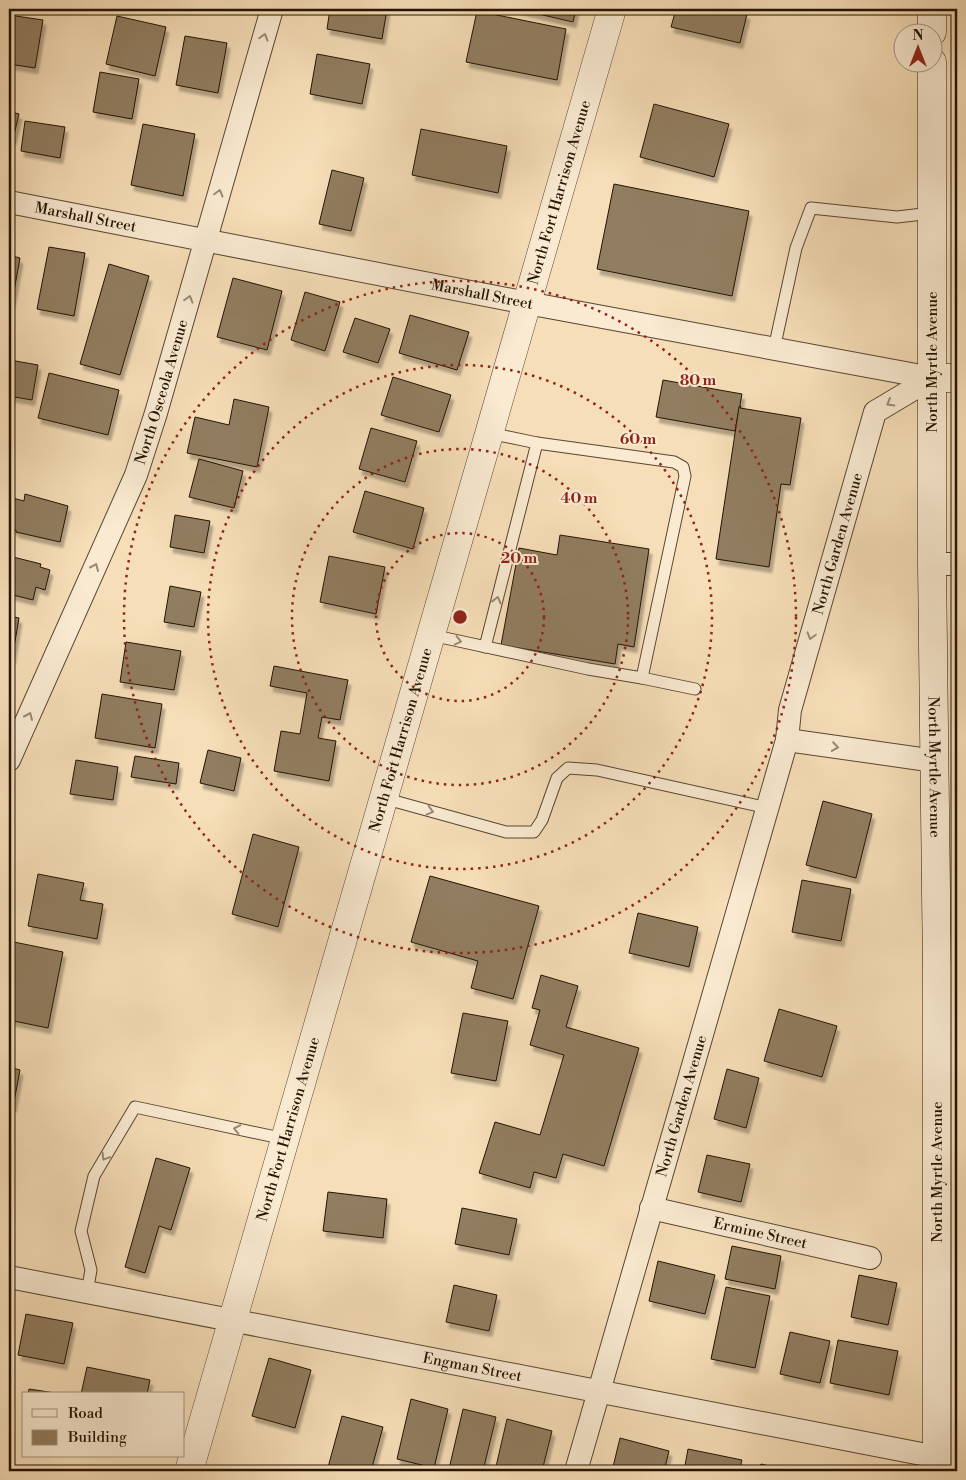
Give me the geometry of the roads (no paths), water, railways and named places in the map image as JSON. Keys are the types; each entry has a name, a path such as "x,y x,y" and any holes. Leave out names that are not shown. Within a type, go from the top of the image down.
{"street":[{"name":"North Osceola Avenue","path":"9,760 136,475 156,413 272,9"},
{"name":"North Fort Harrison Avenue","path":"189,1471 612,9"},
{"path":"932,9 932,22"},
{"name":"North Myrtle Avenue","path":"932,72 932,213 945,378 945,564 935,761 947,973 937,1464"},
{"name":"Marshall Street","path":"9,202 527,303 774,349 945,378"},
{"name":"North Garden Avenue","path":"576,1471 768,808 787,740 790,710 875,412 945,378"},
{"path":"787,740 935,761"},
{"name":"Ermine Street","path":"651,1208 870,1258"},
{"name":"Engman Street","path":"9,1277 598,1392 937,1464"}],"lane":[{"path":"774,349 796,248 810,208 897,217 932,213"},
{"path":"489,433 537,443 674,462 683,467 685,476 642,678"},
{"path":"485,647 537,443"},
{"path":"430,635 588,669 695,689"},
{"path":"384,798 506,832 534,832 542,820 556,778 568,768 597,770 768,808"},
{"path":"86,1292 92,1270 81,1231 94,1176 135,1107 285,1139"}]}
